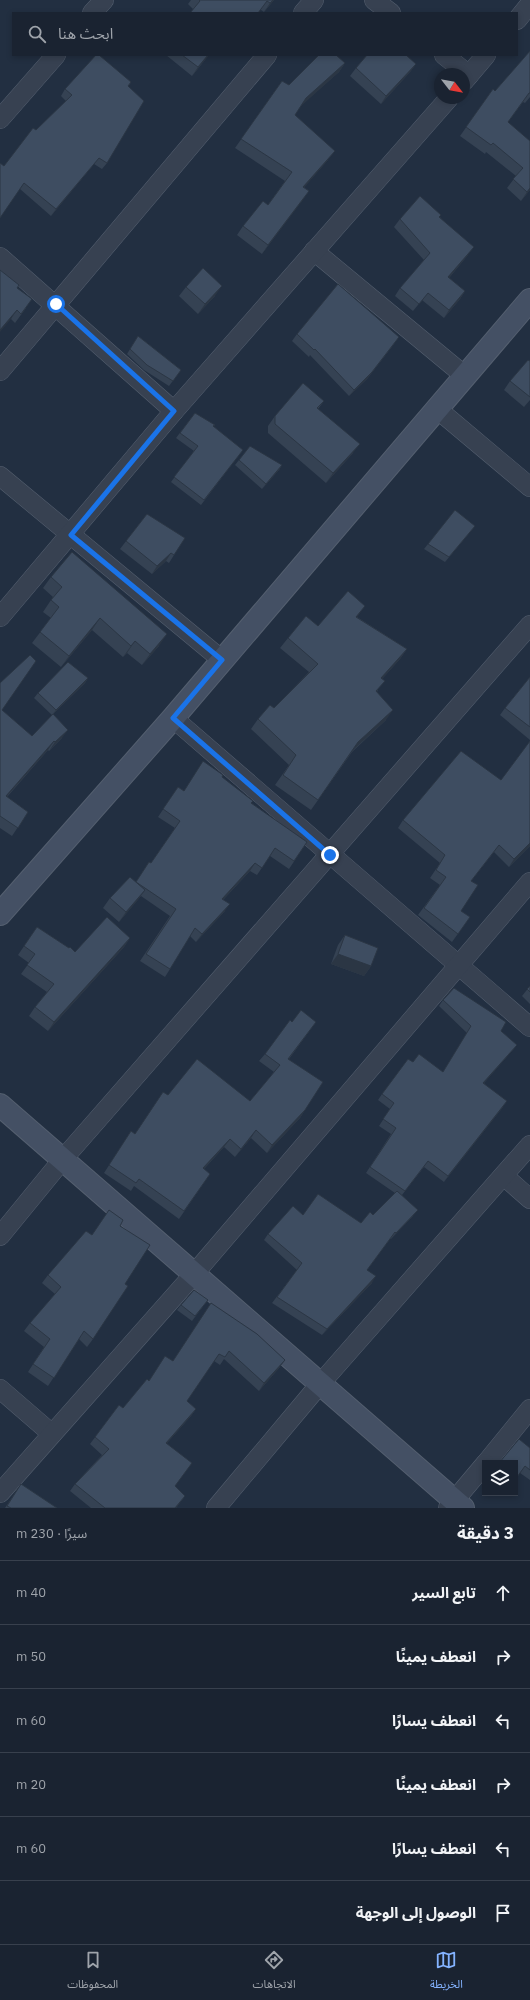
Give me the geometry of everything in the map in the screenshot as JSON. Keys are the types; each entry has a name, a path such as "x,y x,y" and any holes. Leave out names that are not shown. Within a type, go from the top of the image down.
{"street":[{"path":"93,12 104,0"},
{"path":"304,12 314,0"},
{"path":"374,0 390,12"},
{"path":"518,19 530,4"},
{"path":"0,119 55,56"},
{"path":"0,371 266,56"},
{"path":"445,56 457,68"},
{"path":"470,74 485,56"},
{"path":"0,617 71,535 174,411 444,104"},
{"path":"314,251 465,376"},
{"path":"0,257 56,304 174,411"},
{"path":"0,914 173,718 436,408 530,300"},
{"path":"436,408 530,487"},
{"path":"0,476 222,660"},
{"path":"0,1236 63,1160 530,625"},
{"path":"173,718 530,1027"},
{"path":"0,1493 194,1274 530,882"},
{"path":"0,1104 320,1384 455,1506 482,1467"},
{"path":"216,1508 320,1384 530,1145"},
{"path":"504,1176 530,1199"},
{"path":"0,1389 52,1434"},
{"path":"488,1460 530,1410"}],"building":[{"path":"199,0 273,0 270,3 267,1 259,12 191,12 200,1"},
{"path":"530,51 530,93 508,122 530,141 530,188 527,192 513,179 523,168 493,143 491,145 466,127 493,89 495,91"},
{"path":"95,56 100,56 131,82 128,86 144,101 107,163 99,158 56,209 24,183 0,218 0,163 4,166 33,128 36,130 72,95 65,89"},
{"path":"183,56 207,56 198,67"},
{"path":"318,56 337,56 345,63 306,98 295,115 335,151 303,187 309,191 268,245 243,226 263,201 268,205 292,172 241,139 282,81 289,85"},
{"path":"366,56 407,56 416,64 386,96 356,68"},
{"path":"420,196 441,215 439,217 474,247 448,277 465,291 449,310 428,293 419,304 400,288 430,253 400,219"},
{"path":"203,268 222,286 205,304 186,287"},
{"path":"0,270 19,285 17,288 32,299 21,314 17,310 0,330"},
{"path":"338,284 399,337 372,372 354,390 315,349 314,350 297,334"},
{"path":"138,336 181,370 173,381 147,365 130,349"},
{"path":"528,360 530,361 530,397 510,381"},
{"path":"303,383 324,401 317,408 360,444 333,473 275,424 275,416"},
{"path":"195,413 215,425 213,426 243,450 204,500 174,477 198,446 180,433"},
{"path":"250,446 282,465 266,484 239,460"},
{"path":"455,510 475,526 449,557 428,544"},
{"path":"147,514 185,538 174,555 171,553 157,566 126,541"},
{"path":"72,552 167,634 150,654 135,641 131,646 100,618 69,656 40,632 59,607 51,600 62,587 51,577"},
{"path":"348,591 365,606 356,617 407,649 381,678 385,681 376,691 393,710 358,742 318,800 283,775 296,755 258,719 270,705 274,708 318,664 288,638 306,616 318,626"},
{"path":"30,655 36,661 2,710 32,736 53,714 68,730 55,742 54,741 6,796 28,812 18,828 0,816 0,683"},
{"path":"68,662 88,678 56,710 38,693"},
{"path":"530,677 530,727 505,708"},
{"path":"530,741 530,843 514,859 499,845 471,881 478,885 461,911 470,917 458,934 424,908 446,877 436,870 445,855 403,820 461,751 501,780"},
{"path":"203,761 223,775 222,777 253,801 251,803 307,842 294,861 275,848 262,868 255,863 222,899 230,904 202,934 195,928 170,969 146,954 176,909 136,882 180,821 163,809 178,787 184,791"},
{"path":"130,877 145,890 126,912 110,898"},
{"path":"107,917 130,938 54,1022 35,1007 54,984 27,965 35,954 24,946 37,927 69,948 70,947 75,952"},
{"path":"345,935 378,948 371,966 338,954"},
{"path":"454,988 506,1022 501,1031 517,1045 483,1083 507,1101 448,1176 428,1161 405,1191 370,1167 396,1128 383,1119 394,1103 382,1094 408,1059 413,1062 419,1054 443,1072 471,1026 443,1000"},
{"path":"301,1010 316,1022 288,1059 323,1082 305,1110 272,1145 256,1130 241,1149 230,1139 203,1168 210,1174 184,1211 139,1179 136,1183 109,1165 131,1131 135,1134 163,1092 168,1095 197,1059 250,1101 280,1065 265,1054 290,1020 292,1022"},
{"path":"397,1191 418,1210 396,1233 395,1232 367,1270 376,1276 327,1329 277,1297 302,1263 268,1234 293,1206 303,1215 318,1194 361,1223 370,1212 373,1215"},
{"path":"109,1210 123,1220 120,1226 150,1245 125,1284 128,1286 93,1339 84,1331 54,1378 33,1364 50,1339 30,1323 61,1287 48,1275 86,1231 92,1235"},
{"path":"194,1290 208,1300 195,1316 181,1305"},
{"path":"211,1303 257,1334 285,1360 264,1383 229,1351 225,1357 219,1354 187,1401 196,1409 166,1443 192,1463 175,1486 185,1496 175,1508 105,1508 75,1484 109,1449 95,1437 119,1405 123,1408 147,1379 149,1381 165,1356 173,1361"},
{"path":"519,1439 530,1448 530,1470 525,1466 518,1476 518,1460 502,1460"},
{"path":"21,1484 57,1508 11,1508 7,1506"}],"route":[{"path":"56,304 174,411 71,535 222,660 173,718 330,855"}]}
